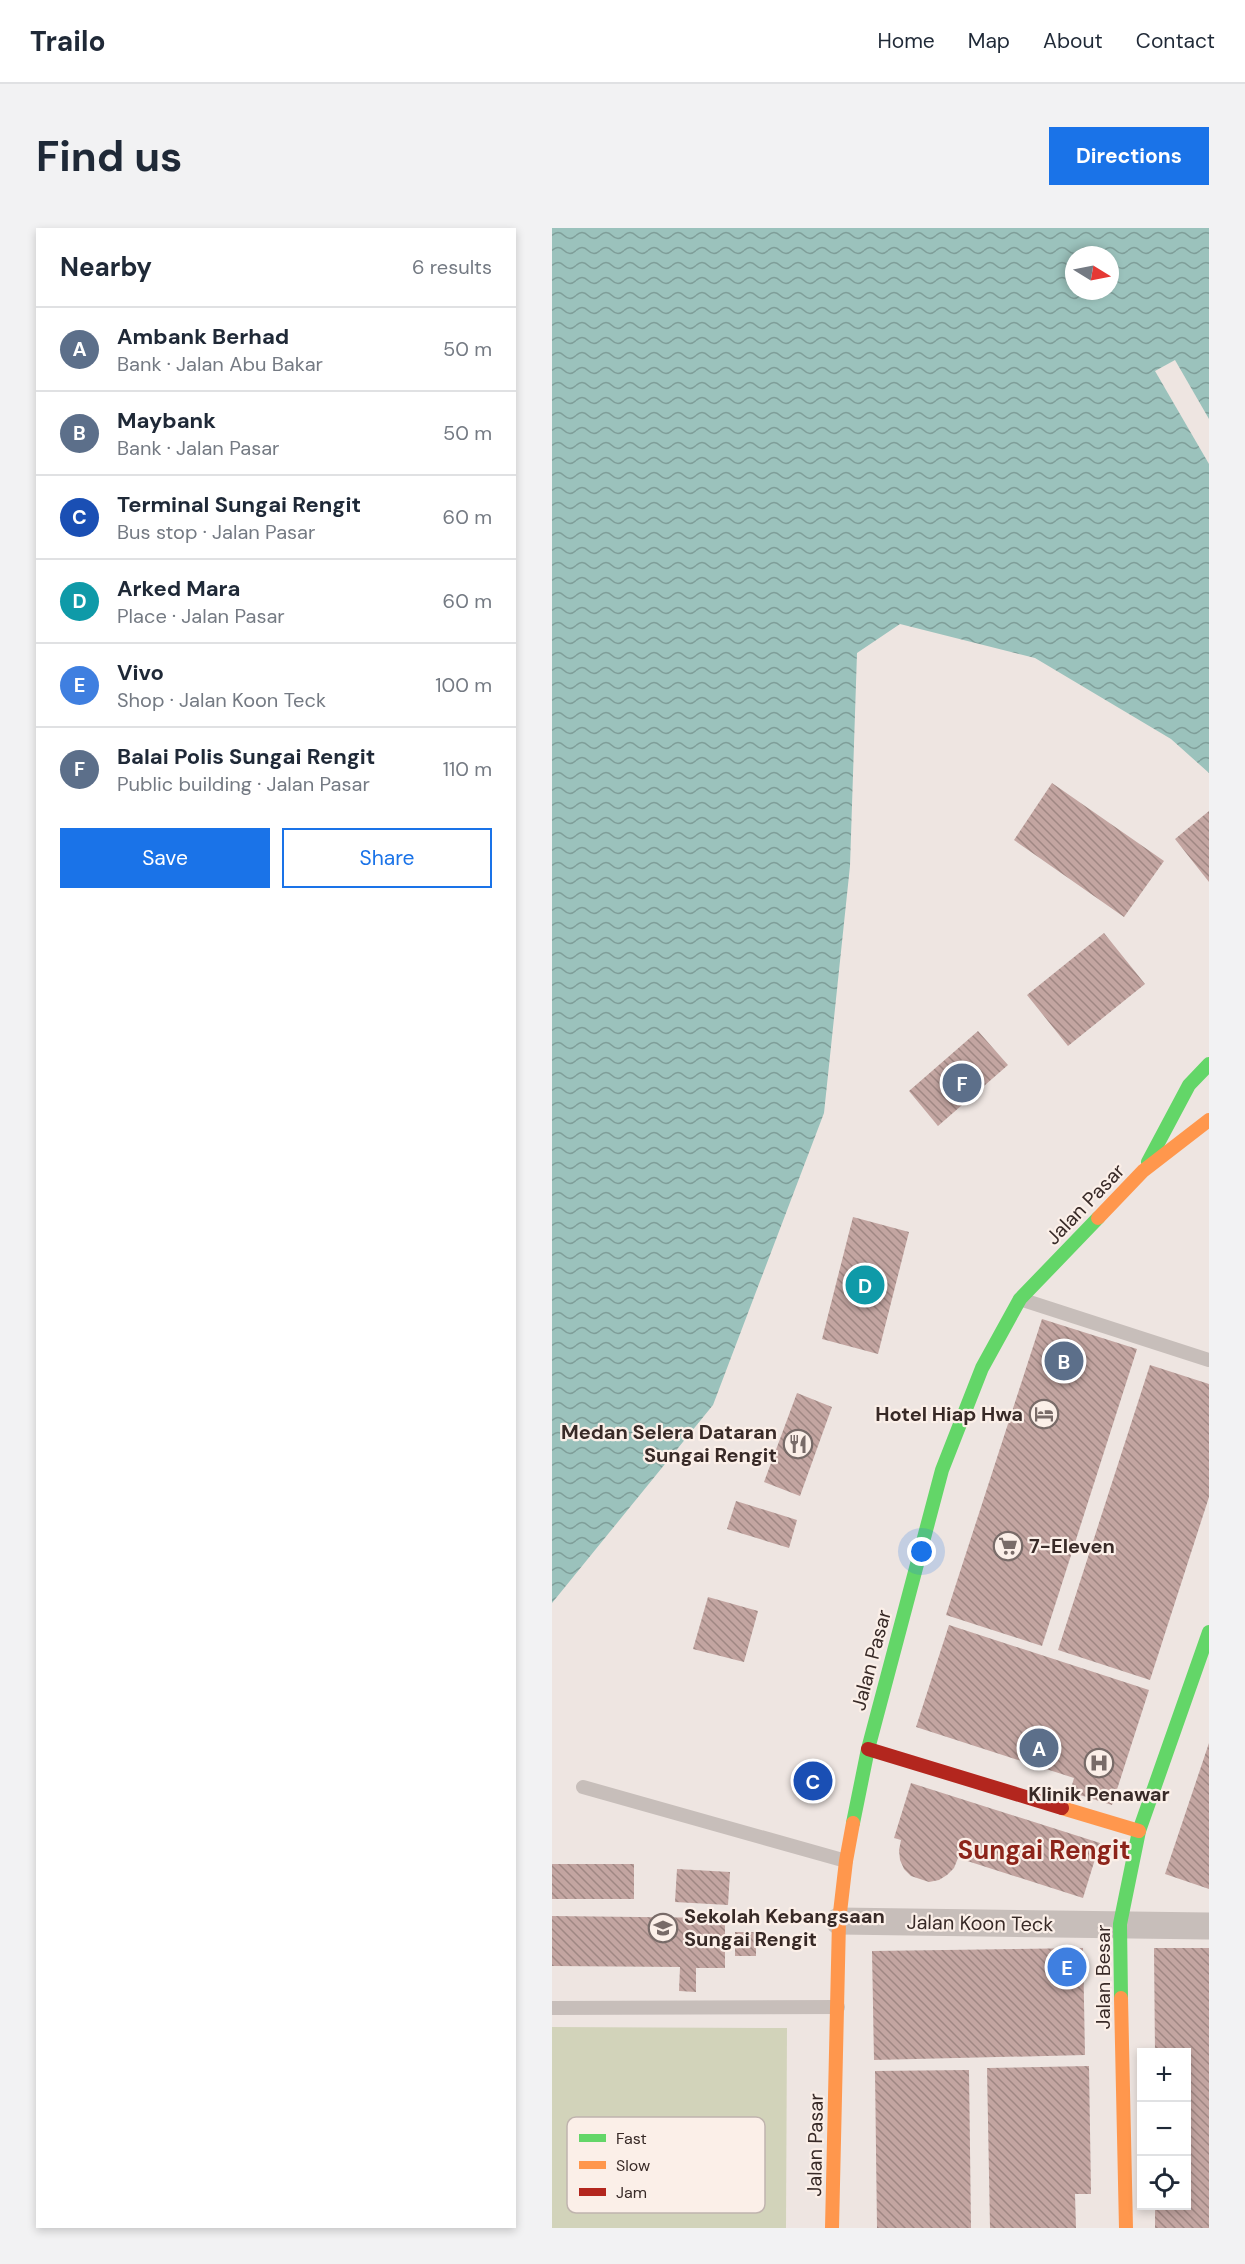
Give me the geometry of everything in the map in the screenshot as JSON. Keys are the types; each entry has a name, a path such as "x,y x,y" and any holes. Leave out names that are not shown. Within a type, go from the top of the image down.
{"main road":[{"path":"1143,1171 1189,1085 1209,1064"},
{"path":"1143,1171 1204,1120 1189,1085"},
{"name":"Jalan Pasar","path":"832,2228 839,1922 846,1861 868,1749 942,1470 982,1368 1020,1299 1143,1171"},
{"name":"Jalan Besar","path":"1126,2228 1120,1924 1139,1831 1209,1632"},
{"path":"868,1749 1139,1831"}],"street":[{"name":"Jalan Koon Teck","path":"839,1922 1209,1926"}],"lane":[{"path":"1020,1299 1209,1360"},
{"path":"583,1787 846,1861"},
{"path":"552,2008 838,2007"}],"green space":[{"path":"552,2027 787,2028 786,2228 552,2228"}],"water":[{"path":"552,228 1209,228 1209,773 1171,739 1035,658 900,624 857,653 850,866 824,1113 713,1405 552,1603"}],"pier":[{"path":"1175,360 1209,419 1209,464 1155,371"}],"building":[{"path":"1052,783 1164,861 1124,917 1014,840"},
{"path":"1209,811 1209,882 1175,839"},
{"path":"1104,933 1145,984 1068,1046 1027,995"},
{"path":"978,1031 1008,1065 938,1126 909,1091"},
{"path":"853,1217 909,1232 878,1354 822,1339"},
{"path":"1042,1319 1137,1349 1042,1646 946,1615"},
{"path":"1150,1365 1209,1384 1209,1497 1150,1680 1058,1650"},
{"name":"Medan Selera Dataran Sungai Rengit","path":"797,1393 832,1407 800,1496 764,1482"},
{"path":"736,1501 797,1520 789,1548 727,1529"},
{"path":"708,1597 758,1611 744,1662 693,1649"},
{"path":"949,1625 1149,1690 1112,1805 1070,1792 1074,1778 916,1727"},
{"path":"1209,1743 1209,1889 1165,1874"},
{"path":"911,1783 1100,1843 1083,1898 958,1858 954,1868 939,1880 929,1882 911,1876 904,1869 900,1860 901,1840 894,1838"},
{"path":"552,1864 634,1864 634,1899 552,1899"},
{"path":"677,1869 730,1872 728,1905 675,1902"},
{"path":"552,1916 725,1918 725,1968 696,1968 696,1992 679,1991 680,1967 552,1966"},
{"path":"735,1932 756,1932 756,1956 735,1956"},
{"path":"1083,1948 1085,2055 874,2060 872,1951"},
{"path":"1154,1948 1209,1948 1209,2228 1155,2228 1155,2210 1191,2210 1191,2048 1155,2048"},
{"path":"1089,2066 1091,2194 1075,2194 1076,2228 990,2228 987,2068"},
{"path":"969,2070 971,2228 877,2228 875,2071"}],"traffic: fast":[{"path":"1148,1162 1189,1085 1209,1064"},
{"path":"853,1823 868,1749 942,1470 982,1368 1020,1299 1098,1218"},
{"path":"1121,1998 1120,1924 1139,1831 1209,1632"}],"traffic: slow":[{"path":"1098,1218 1143,1171 1209,1120"},
{"path":"1062,1808 1139,1831"},
{"path":"832,2228 839,1921 853,1823"},
{"path":"1121,1998 1126,2228"}],"traffic: jam":[{"path":"868,1749 1062,1808"}],"place":[{"name":"Balai Polis Sungai Rengit","path":"962,1083"},
{"name":"Arked Mara","path":"865,1285"},
{"name":"Maybank","path":"1064,1361"},
{"name":"Hotel Hiap Hwa","path":"1044,1414"},
{"name":"Medan Selera Dataran Sungai Rengit","path":"798,1444"},
{"name":"7-Eleven","path":"1008,1546"},
{"name":"Ambank Berhad","path":"1039,1748"},
{"name":"Klinik Penawar","path":"1099,1763"},
{"name":"Terminal Sungai Rengit","path":"813,1781"},
{"name":"Sekolah Kebangsaan Sungai Rengit","path":"663,1928"},
{"name":"Vivo","path":"1067,1967"}],"district":[{"name":"Sungai Rengit","path":"1044,1850"}]}
